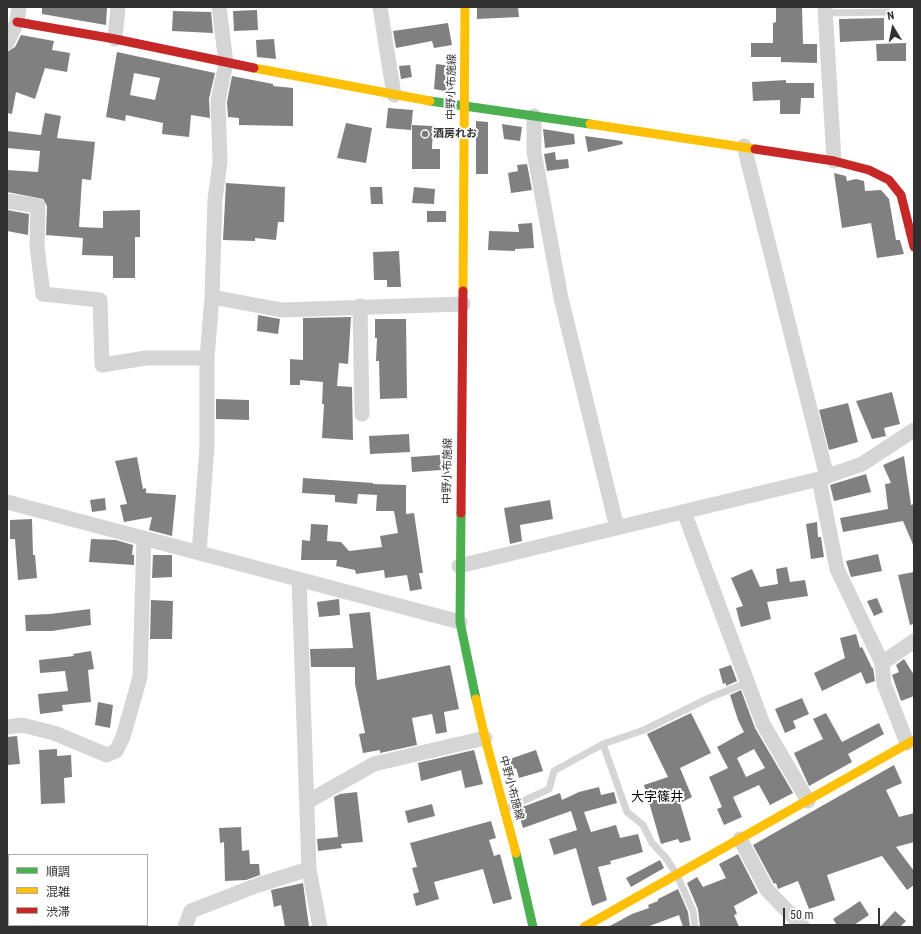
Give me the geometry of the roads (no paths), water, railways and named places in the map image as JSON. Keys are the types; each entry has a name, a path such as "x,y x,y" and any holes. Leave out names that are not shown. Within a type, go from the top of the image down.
{"street":[{"path":"7,42 18,22 19,7"},
{"path":"115,40 118,7"},
{"path":"199,553 207,446 207,358 212,297 215,200 220,162 218,102 226,63 220,7"},
{"path":"380,7 394,95"},
{"name":"中野小布施線","path":"465,7 459,566 460,622 485,738 525,887 533,927"},
{"path":"825,10 834,161"},
{"path":"18,22 226,63 464,107 744,146 834,161 869,170 889,180 901,195 914,247"},
{"path":"534,116 534,152 561,298 617,528"},
{"path":"584,927 808,801 911,741 884,684 882,663 837,569 823,478 744,146"},
{"path":"7,202 38,206 37,246 43,294 100,300 102,365 146,358 207,358"},
{"path":"212,297 282,310 360,306 462,304"},
{"path":"360,306 362,414"},
{"path":"459,566 823,478 862,464 914,430"},
{"path":"7,502 460,622"},
{"path":"684,512 746,683 763,724 808,801"},
{"path":"7,727 22,726 54,733 107,755 116,751 123,737 140,677 144,538"},
{"path":"299,579 309,869 320,927"},
{"path":"882,663 914,641"},
{"path":"307,802 374,764 485,738"},
{"path":"740,839 767,890 803,927"},
{"path":"185,927 191,911 258,885 309,869"}],"lane":[{"path":"825,10 888,12"},
{"path":"504,810 549,789 554,771 603,744 644,730 710,698 746,683"},
{"path":"603,744 627,812 643,825 652,843 666,858 677,875 693,911 695,927"}],"place":[{"name":"酒房れお","path":"425,134"}],"district":[{"name":"大字篠井","path":"657,798"}]}
